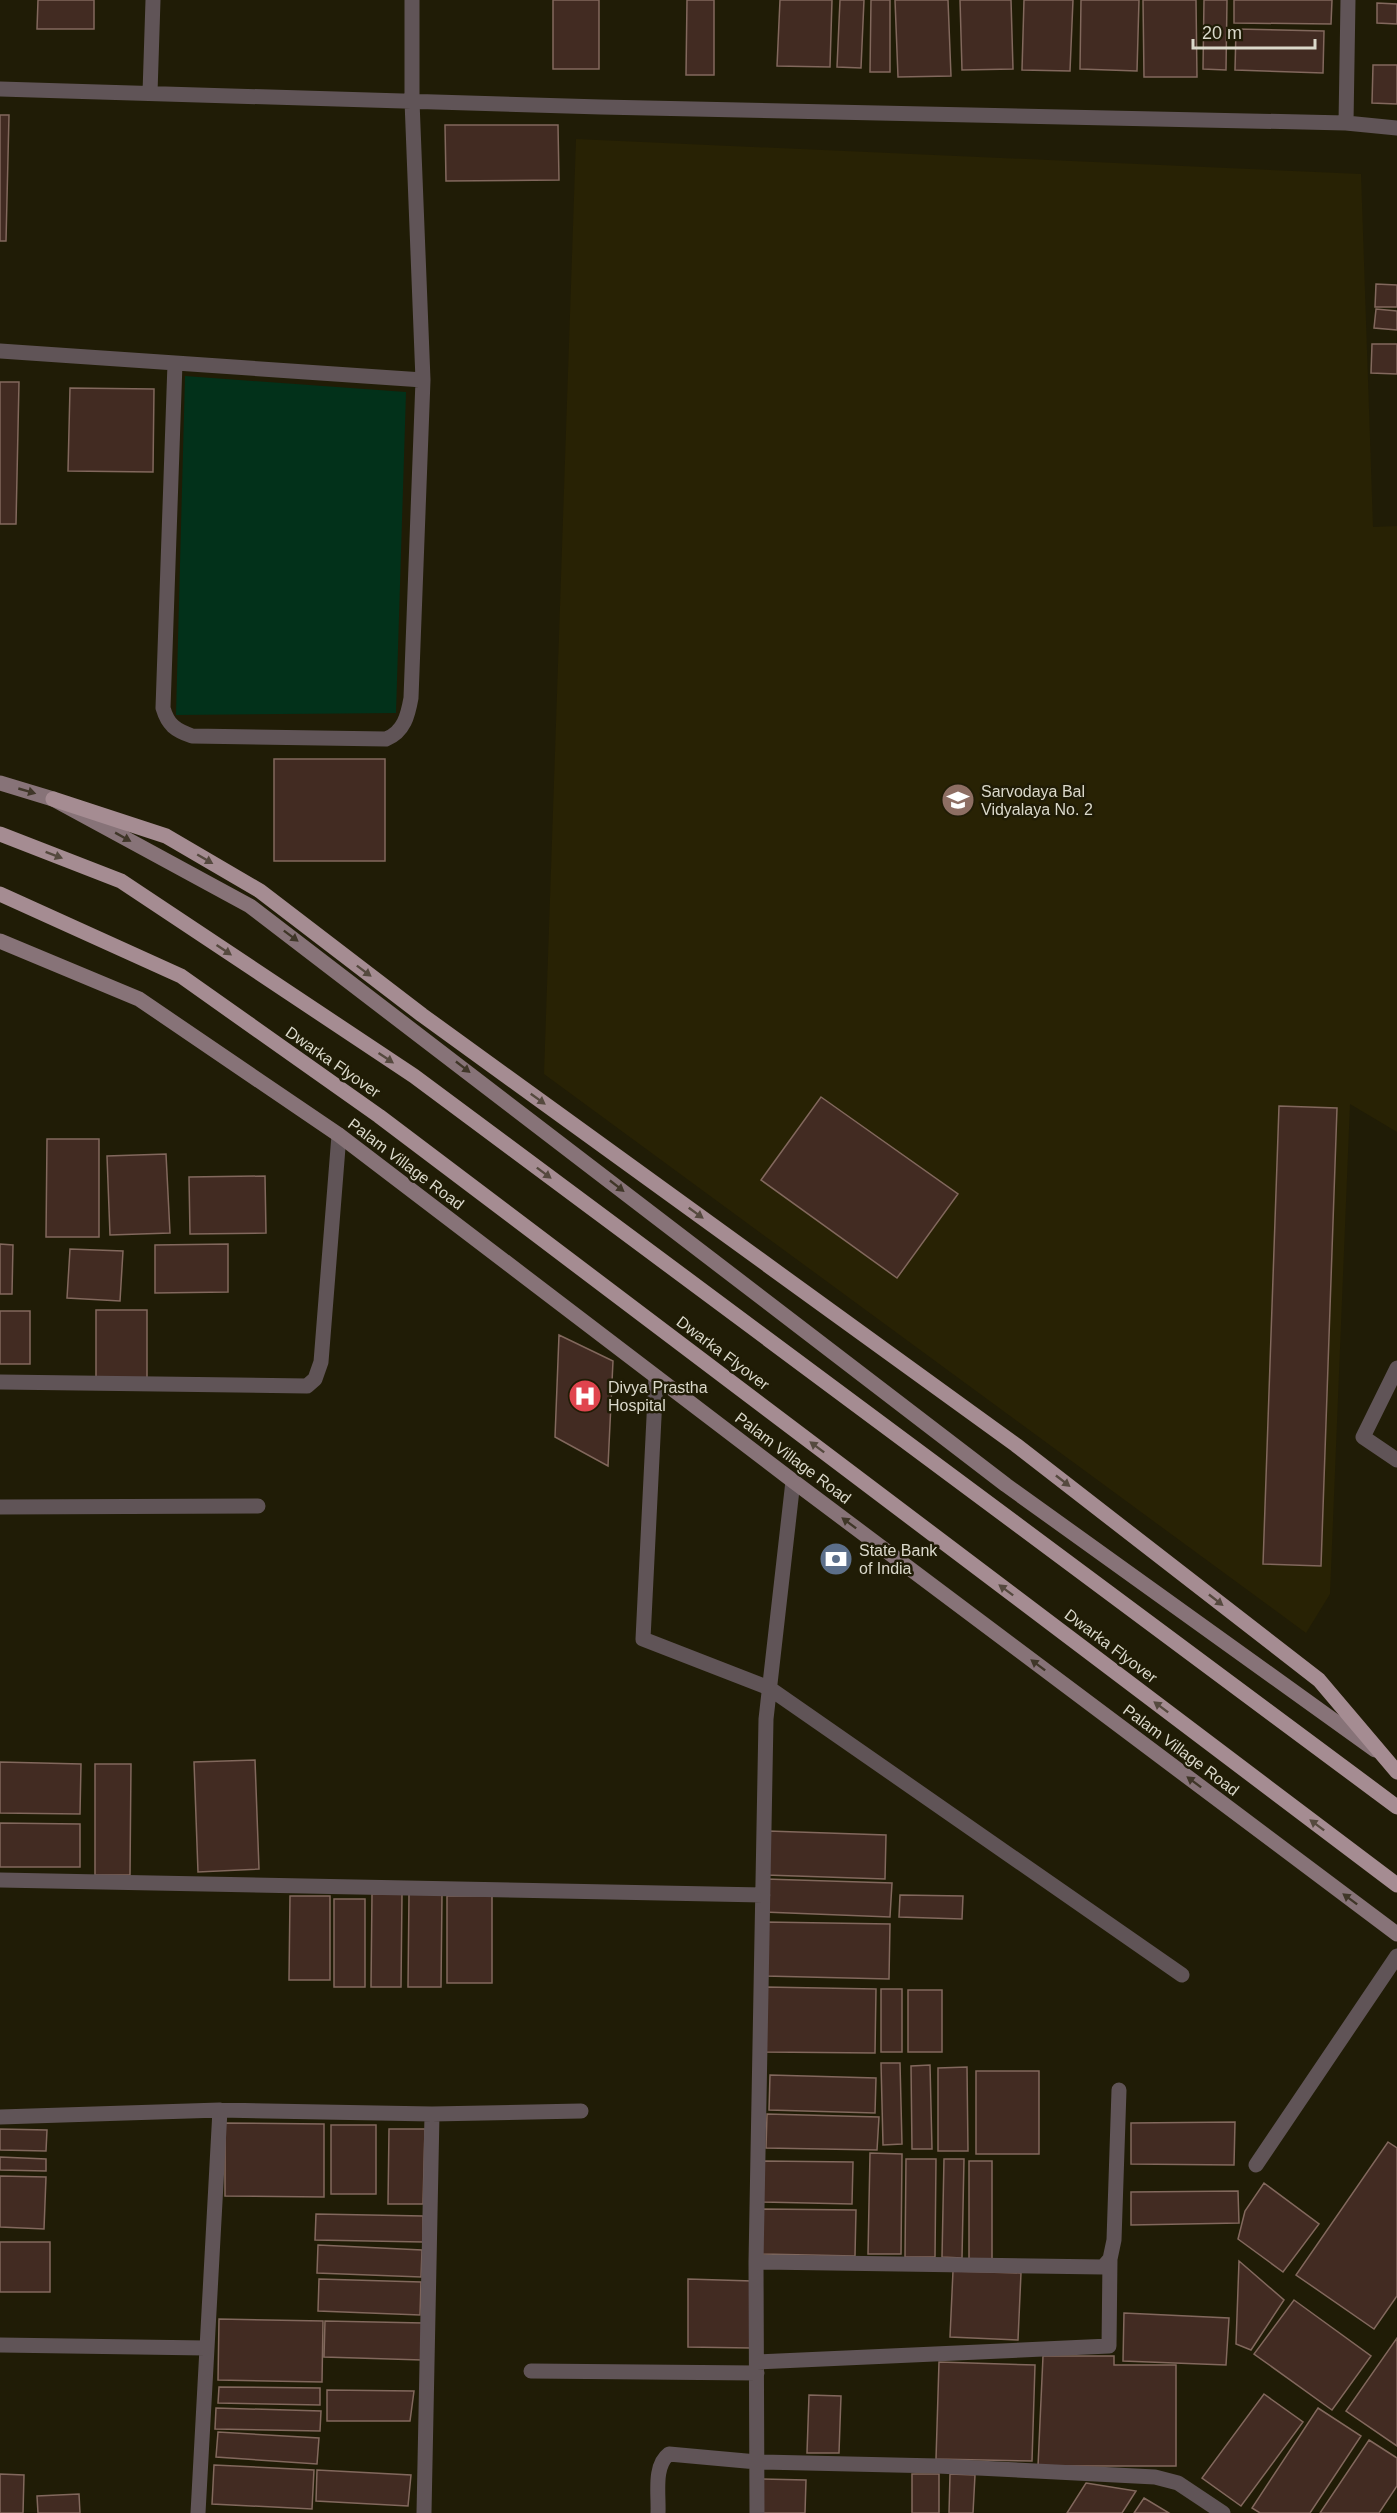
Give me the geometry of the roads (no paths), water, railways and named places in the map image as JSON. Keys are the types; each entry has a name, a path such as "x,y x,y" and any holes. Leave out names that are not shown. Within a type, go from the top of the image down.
{"main road":[{"path":"53,799 166,837 261,891 422,1015 1016,1445 1319,1680 1397,1772"},
{"name":"Dwarka Flyover","path":"0,834 121,881 414,1076 1397,1807"},
{"name":"Dwarka Flyover","path":"0,894 181,976 379,1116 1397,1885"}],"street":[{"path":"150,93 153,0"},
{"path":"175,363 163,708 167,722 177,731 192,736 386,739 396,735 403,725 411,698 423,380 412,101 412,0"},
{"path":"1346,123 1348,0"},
{"path":"0,89 1346,123 1397,128"},
{"path":"0,351 423,380"},
{"path":"0,783 53,799 250,906 1006,1485 1274,1676 1397,1767"},
{"name":"Palam Village Road","path":"0,941 139,999 339,1135 793,1481 1397,1934"},
{"path":"0,1382 307,1386 315,1379 321,1362 339,1135"},
{"path":"1397,1368 1363,1437 1397,1460"},
{"path":"656,1377 643,1640 769,1688 1182,1975"},
{"path":"756,2513 758,2462 756,2262 766,1719 793,1481"},
{"path":"0,1507 258,1506"},
{"path":"0,1880 763,1895"},
{"path":"1256,2165 1397,1956"},
{"path":"531,2371 757,2367 1109,2346 1110,2259 1114,2240 1119,2090"},
{"path":"198,2513 220,2110"},
{"path":"0,2116 220,2110 432,2114 581,2111"},
{"path":"424,2513 432,2114"},
{"path":"756,2262 1093,2268 1103,2267 1110,2259"},
{"path":"0,2345 206,2348"},
{"path":"658,2513 660,2467 663,2459 669,2454 758,2462 938,2466 1155,2477 1178,2483 1223,2513"}],"place":[{"name":"Sarvodaya Bal Vidyalaya No. 2","path":"958,800"},
{"name":"Divya Prastha Hospital","path":"585,1396"},
{"name":"State Bank of India","path":"836,1559"}]}
